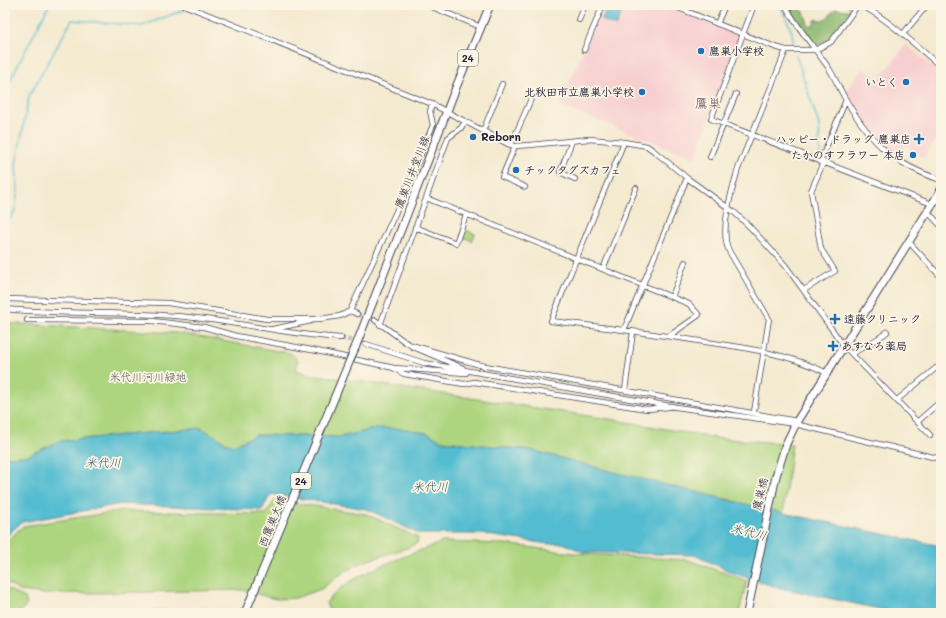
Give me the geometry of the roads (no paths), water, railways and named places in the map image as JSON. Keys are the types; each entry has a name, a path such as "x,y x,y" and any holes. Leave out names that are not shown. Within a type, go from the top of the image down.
{"main road":[{"name":"鷹巣川井堂川線","path":"355,348 490,5"},
{"name":"鷹巣橋","path":"746,613 776,476 795,424 941,190"},
{"name":"西鷹巣大橋","path":"245,613 355,348"}],"street":[{"path":"184,5 432,104 513,146 589,139 624,142 647,146 749,226 768,245 804,290 844,346 930,435"},
{"path":"427,5 481,27"},
{"path":"579,20 585,5"},
{"path":"584,50 603,5"},
{"path":"671,5 786,50 815,50 831,42 858,6 864,7 903,34 941,67"},
{"path":"717,24 725,5"},
{"path":"754,5 711,119 821,163 932,204"},
{"path":"785,5 796,25 830,71 846,100 869,136 885,152 918,172 941,180"},
{"path":"903,34 927,5"},
{"path":"754,412 769,319 725,244 724,235 733,187 751,135 786,50"},
{"path":"483,131 502,84"},
{"path":"710,157 736,94"},
{"path":"525,187 502,177 531,99"},
{"path":"804,290 835,271 821,249 811,191 846,100"},
{"path":"267,330 340,316 350,311 400,204 433,125 430,111 432,104"},
{"path":"380,325 414,227 448,138 461,128 465,121"},
{"path":"572,141 560,172 575,179"},
{"path":"624,142 551,321 669,336 764,351 809,364 827,373"},
{"path":"624,330 687,178"},
{"path":"603,269 636,188"},
{"path":"426,198 689,304 698,315 669,336"},
{"path":"927,211 941,226"},
{"path":"414,227 456,243 466,215"},
{"path":"908,241 941,277"},
{"path":"672,297 685,262"},
{"path":"5,299 157,302 256,318 320,319"},
{"path":"5,308 154,314 189,317 267,330 341,338"},
{"path":"350,311 357,314"},
{"path":"27,320 152,321 204,327 236,336 317,351 394,368 459,374 474,373"},
{"path":"375,320 416,350 474,373"},
{"path":"625,390 634,332"},
{"path":"852,354 863,346 873,343 887,332"},
{"path":"366,344 424,363 474,373 676,407 795,424"},
{"path":"408,344 480,365 754,412 795,424 941,459"},
{"path":"394,368 404,374 464,384 474,382 592,402 647,409 676,407"},
{"path":"897,400 936,368"},
{"path":"917,422 941,401"}],"water":[{"path":"608,5 625,5 616,26 602,20"},
{"name":"米代川","path":"201,428 232,446 256,435 341,437 378,428 407,429 427,433 442,441 531,450 621,474 783,513 941,546 941,613 898,613 777,587 736,574 694,555 583,552 563,543 548,544 481,534 419,534 367,509 271,494 262,510 121,504 22,522 5,537 5,457 26,456 60,441"}],"waterway":[{"path":"5,90 49,5"},
{"path":"780,5 792,32 794,48"},
{"path":"5,225 15,211 18,190 16,165 29,96 72,20 142,26 189,8"},
{"path":"796,55 819,125 820,156"}],"tunnel":[{"path":"357,314 375,320"},
{"path":"341,338 366,344"}],"place":[{"name":"鷹巣小学校","path":"701,51"},
{"name":"いとく","path":"906,82"},
{"name":"北秋田市立鷹巣小学校","path":"642,92"},
{"name":"Reborn","path":"473,137"},
{"name":"ハッピー・ドラッグ 鷹巣店","path":"919,139"},
{"name":"たかのすフラワー 本店","path":"913,155"},
{"name":"チックタグズカフェ","path":"516,170"},
{"name":"遠藤クリニック","path":"835,319"},
{"name":"あすなろ薬局","path":"833,346"}],"district":[{"name":"鷹巣","path":"708,103"}],"park label":[{"name":"米代川河川緑地","path":"148,377"}]}
